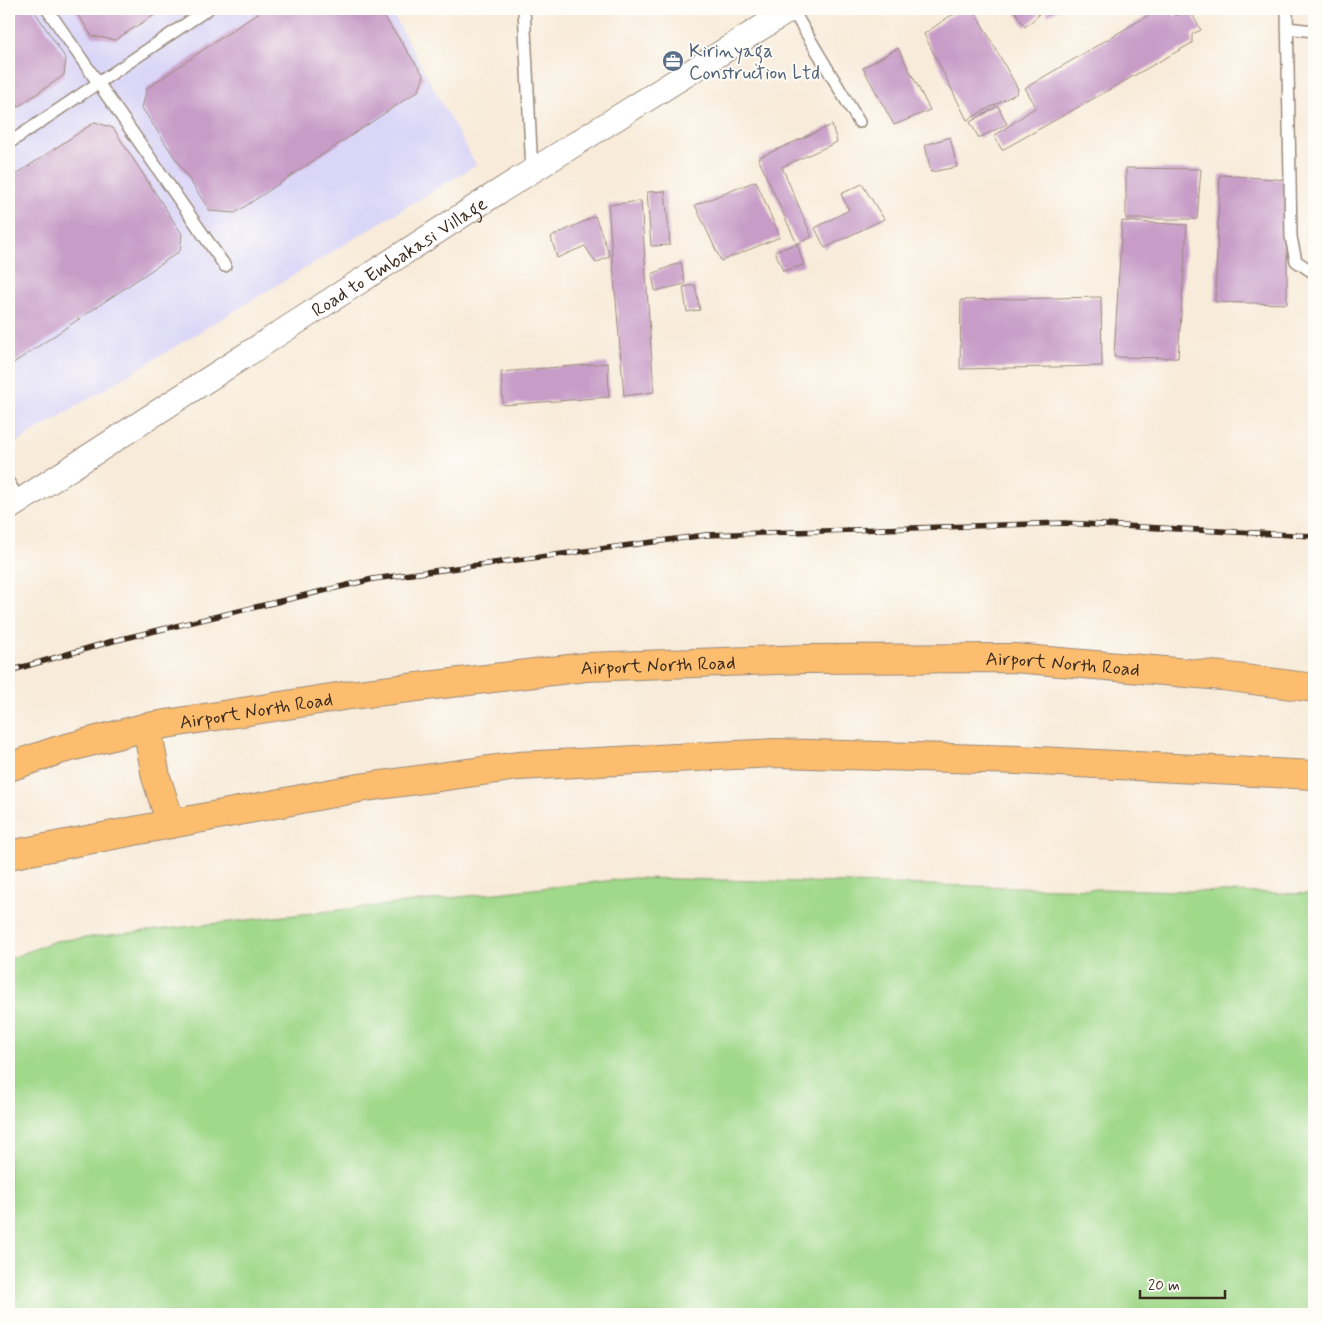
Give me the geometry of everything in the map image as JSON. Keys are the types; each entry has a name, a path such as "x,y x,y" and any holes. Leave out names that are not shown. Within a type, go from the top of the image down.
{"main road":[{"name":"Airport North Road","path":"9,767 59,750 147,727 350,695 586,667 805,659 1014,658 1222,676 1314,688"},
{"path":"147,727 156,777 171,824"},
{"path":"9,856 359,788 518,766 775,753 1028,760 1314,775"}],"street":[{"name":"Road to Embakasi Village","path":"13,497 791,9"}],"lane":[{"path":"47,9 97,84 225,266"},
{"path":"9,142 208,9"},
{"path":"524,9 532,172"},
{"path":"791,9 859,122"},
{"path":"1287,9 1291,237 1296,261 1314,274"},
{"path":"1287,28 1314,31"}],"shaded area":[{"path":"9,9 390,9 476,165 9,447"}],"green space":[{"path":"634,878 1314,894 1314,1314 9,1314 9,959 55,941"}],"building":[{"path":"9,9 33,9 66,59 64,75 9,113"},
{"path":"74,9 164,9 115,40 92,36"},
{"path":"264,9 379,9 424,76 418,91 235,213 210,211 142,108 147,88"},
{"path":"968,9 975,12 1018,89 1017,93 967,120 924,34 950,16"},
{"path":"1020,9 1034,9 1039,15 1025,27 1015,12"},
{"path":"1045,9 1059,9 1048,15"},
{"path":"1159,9 1172,9 1175,16 1189,9 1201,30 1192,34 1192,43 1002,150 994,136 1036,107 1025,88"},
{"path":"1193,9 1206,9 1205,14 1192,13"},
{"path":"898,48 930,110 894,125 863,68"},
{"path":"998,106 1007,124 979,138 970,122"},
{"path":"1313,115 1314,237 1309,237"},
{"path":"95,122 113,128 182,234 180,251 9,366 9,179"},
{"path":"832,125 837,142 782,167 812,237 797,244 758,158"},
{"path":"950,137 957,167 931,172 925,145"},
{"path":"1126,168 1201,169 1197,219 1126,219"},
{"path":"1220,175 1287,180 1287,304 1215,302"},
{"path":"756,181 780,237 721,261 695,205"},
{"path":"862,184 884,219 825,248 815,228 849,210 841,194"},
{"path":"665,191 670,245 651,246 647,192"},
{"path":"641,201 654,392 624,396 608,205"},
{"path":"595,216 610,256 596,263 585,246 557,258 551,237"},
{"path":"1122,221 1187,225 1178,358 1114,357"},
{"path":"797,244 804,265 783,271 775,251"},
{"path":"681,262 685,284 655,291 652,274"},
{"path":"695,285 700,310 687,312 683,287"},
{"path":"1101,297 1102,366 960,369 961,300"},
{"path":"608,363 609,397 503,405 501,372"}],"railway":[{"path":"9,671 113,641 373,579 706,535 1064,523 1314,536"}],"place":[{"name":"Kirinyaga Construction Ltd","path":"673,61"}]}
